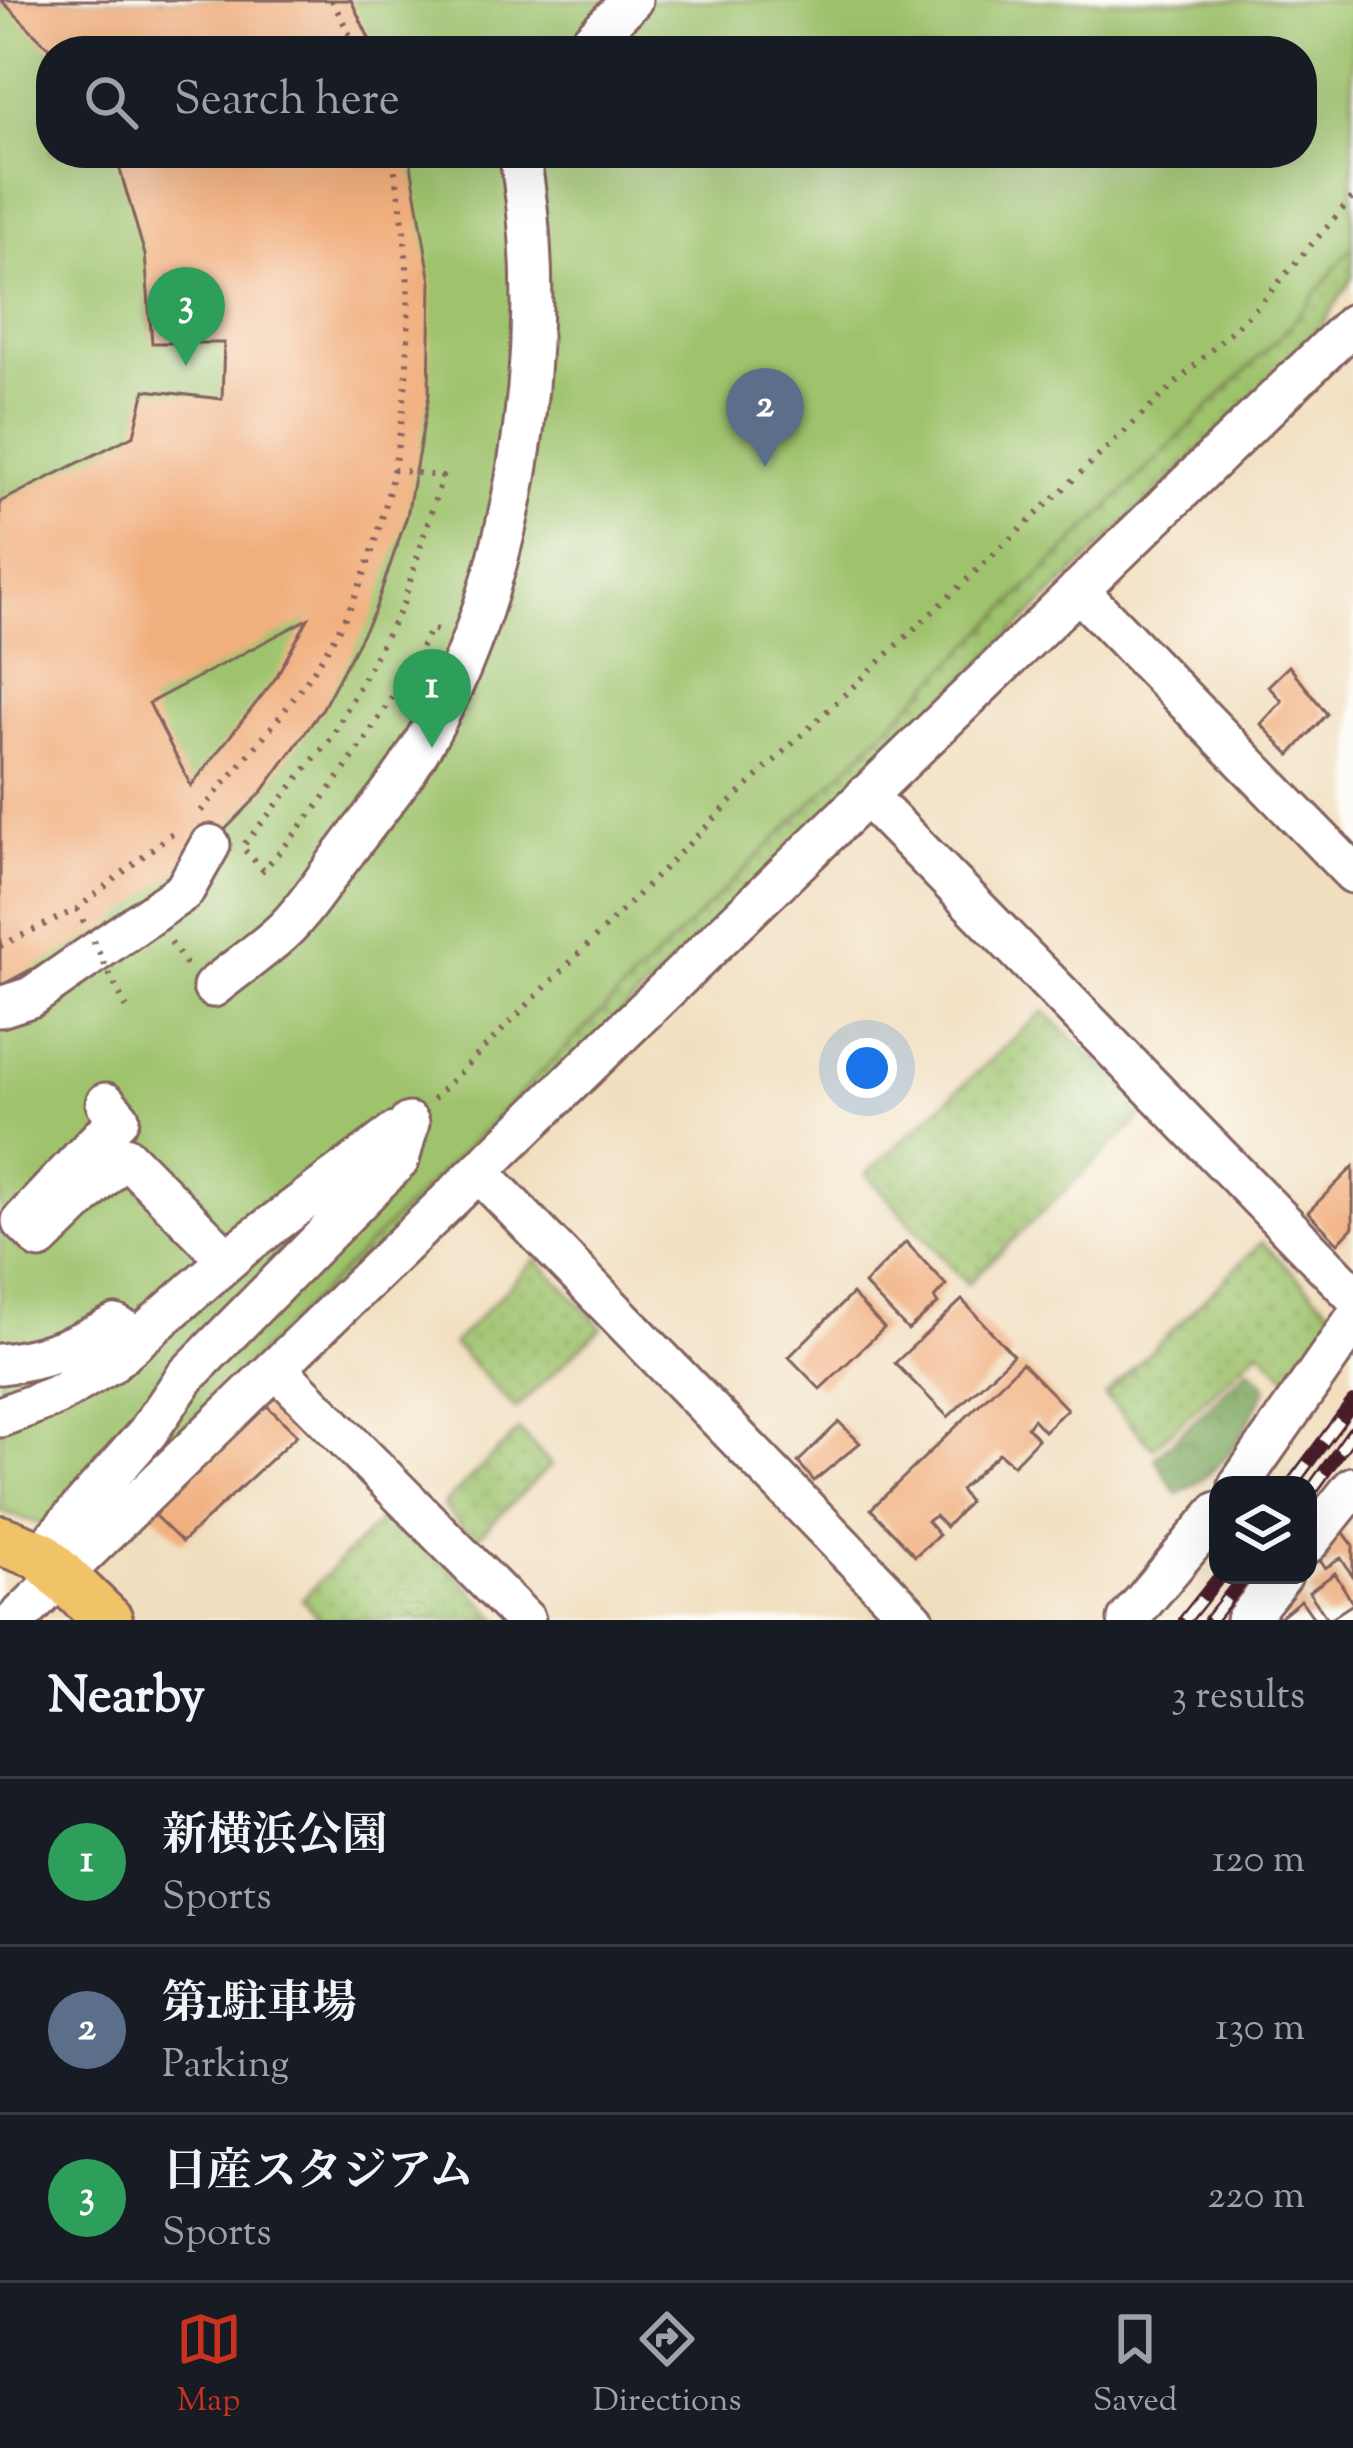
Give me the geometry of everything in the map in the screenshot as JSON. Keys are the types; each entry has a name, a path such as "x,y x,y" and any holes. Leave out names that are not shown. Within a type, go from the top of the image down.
{"main road":[{"path":"34,1556 99,1617"}],"street":[{"path":"596,36 632,0"},
{"path":"212,987 286,928 408,769 468,640 510,508 525,408 535,311 531,219 522,168"},
{"path":"34,1556 278,1370 1353,324"},
{"path":"1078,590 1353,873"},
{"path":"866,795 1353,1294"},
{"path":"0,1007 31,997 184,891 210,845"},
{"path":"112,1111 22,1221 40,1239 124,1156 229,1260"},
{"path":"0,1417 55,1396 109,1364 229,1260 409,1123"},
{"path":"16,1620 34,1556 147,1433 186,1376 399,1160 409,1123"},
{"path":"480,1173 914,1620"},
{"path":"1245,1476 1353,1322"},
{"path":"0,1364 51,1354 115,1325 139,1338"},
{"path":"278,1370 525,1620"},
{"path":"1317,1532 1353,1487"},
{"path":"1128,1620 1209,1523"},
{"path":"1246,1620 1275,1584"}],"path":[{"path":"332,0 350,36"},
{"path":"0,946 77,910 201,811 299,693 358,588 393,469 407,332 407,242 395,168"},
{"path":"409,1123 742,791 1257,307 1353,197"},
{"path":"393,469 442,478 403,604 332,737 242,847 263,870 320,809 380,724 431,629 468,640"},
{"path":"77,910 127,1009"}],"green space":[{"path":"0,0 1353,0 1353,246 1290,326 94,1518 65,1532 0,1511"},
{"path":"1353,206 1353,277 1309,345 94,1526 135,1466"},
{"path":"1044,1011 1149,1110 967,1284 866,1174"},
{"path":"1262,1242 1335,1314 1292,1382 1260,1349 1153,1448 1105,1396"},
{"path":"536,1259 602,1327 515,1409 453,1344"},
{"path":"1249,1368 1267,1387 1249,1420 1221,1462 1177,1494 1155,1458"},
{"path":"519,1430 551,1465 473,1541 443,1505"},
{"path":"393,1507 499,1620 320,1620 302,1599"}],"building":[{"path":"1,0 351,0 368,36 37,36"},
{"path":"119,168 412,168 431,282 429,395 407,516 374,612 323,708 262,792 210,845 103,931 0,986 0,502 134,435 145,390 222,399 224,343 152,343 145,255","holes":["308,619 275,679 191,786 149,703"]},
{"path":"1289,666 1327,714 1290,755 1261,724 1282,701 1268,686"},
{"path":"1353,1167 1353,1227 1338,1243 1308,1212"},
{"path":"906,1242 946,1285 934,1298 938,1304 908,1330 864,1284"},
{"path":"852,1294 884,1328 820,1389 789,1357"},
{"path":"962,1300 1013,1355 948,1417 895,1363"},
{"path":"1022,1363 1067,1409 1044,1431 1033,1419 1027,1427 1038,1439 1013,1465 999,1453 960,1490 969,1502 946,1527 935,1516 927,1521 939,1535 915,1556 871,1509"},
{"path":"265,1404 297,1435 182,1542 152,1513"},
{"path":"839,1422 860,1443 814,1481 798,1462"},
{"path":"1342,1530 1353,1545 1353,1577 1341,1558 1325,1568 1318,1557"},
{"path":"1335,1573 1353,1604 1328,1620 1309,1592"},
{"path":"1301,1600 1315,1620 1276,1620"}],"railway":[{"path":"1298,1476 1353,1402"},
{"path":"1317,1482 1353,1432"},
{"path":"1185,1620 1214,1584"},
{"path":"1210,1620 1239,1584"}],"place":[{"name":"日産スタジアム","path":"186,366"},
{"name":"第1駐車場","path":"765,467"},
{"name":"新横浜公園","path":"432,748"}]}
